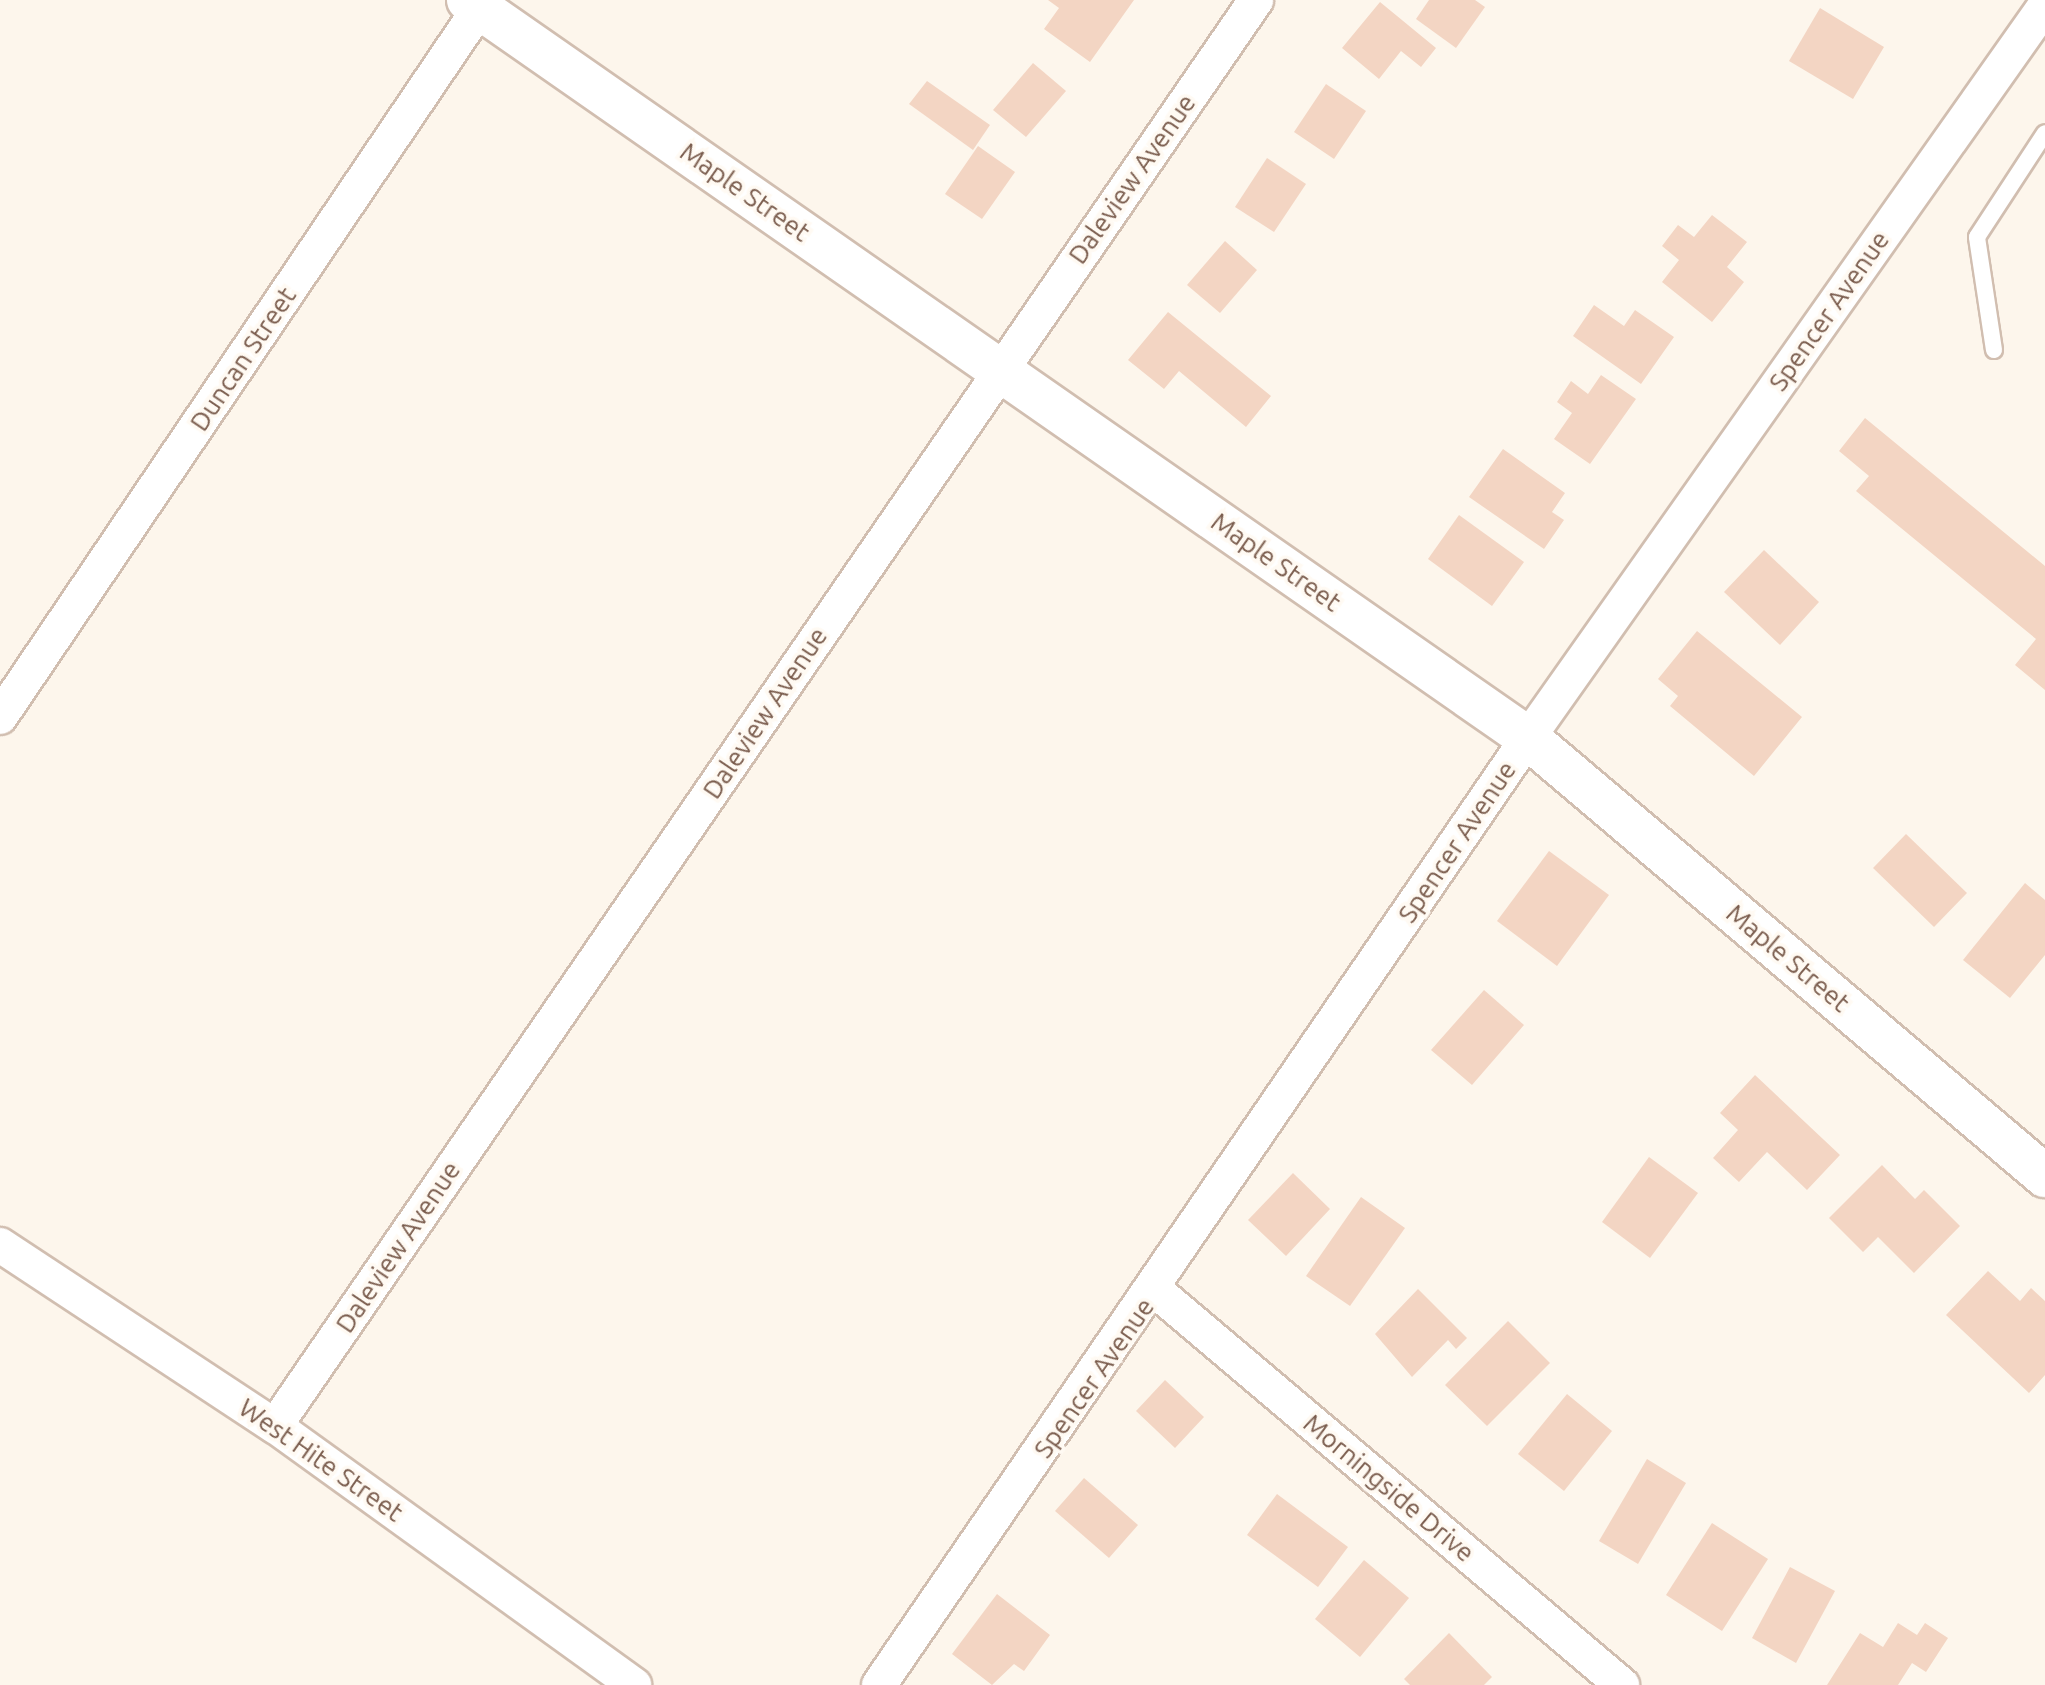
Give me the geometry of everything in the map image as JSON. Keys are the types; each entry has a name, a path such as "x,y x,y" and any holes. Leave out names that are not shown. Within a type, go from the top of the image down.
{"street":[{"name":"Daleview Avenue","path":"275,1426 1256,0"},
{"name":"Maple Street","path":"478,3 1528,738 2045,1176"},
{"name":"Duncan Street","path":"0,717 478,3"},
{"name":"Spencer Avenue","path":"879,1685 1155,1290 1528,738 2040,24"},
{"name":"West Hite Street","path":"0,1245 275,1426 634,1685"},
{"name":"Morningside Drive","path":"1155,1290 1622,1685"}],"lane":[{"path":"1994,350 1977,237 2045,133"}],"building":[{"path":"1048,0 1134,0 1090,62 1044,29 1059,8"},
{"path":"1429,0 1475,0 1485,7 1456,48 1416,19"},
{"path":"1380,2 1436,48 1421,67 1401,51 1379,79 1342,48"},
{"path":"1820,8 1884,47 1853,99 1789,61"},
{"path":"1033,63 1066,91 1026,137 993,110"},
{"path":"927,81 990,125 973,150 909,104"},
{"path":"1326,84 1366,111 1334,159 1294,132"},
{"path":"978,146 1015,172 982,219 945,194"},
{"path":"1267,158 1306,184 1274,232 1235,207"},
{"path":"1712,215 1747,242 1727,267 1744,282 1712,322 1662,282 1679,260 1662,246 1678,225 1694,237"},
{"path":"1225,241 1257,270 1220,313 1187,285"},
{"path":"1594,305 1624,326 1635,310 1674,337 1641,384 1573,336"},
{"path":"1168,312 1271,396 1246,427 1179,371 1164,389 1128,360"},
{"path":"1601,375 1636,399 1590,464 1554,439 1572,413 1557,402 1571,381 1588,394"},
{"path":"1865,418 2045,566 2045,690 2015,665 2036,639 1856,491 1869,476 1839,451"},
{"path":"1503,449 1565,493 1552,512 1564,520 1544,549 1469,497"},
{"path":"1459,515 1524,562 1492,606 1428,559"},
{"path":"1764,550 1819,602 1780,645 1724,592"},
{"path":"1697,631 1802,717 1754,776 1670,706 1678,696 1658,679"},
{"path":"1906,834 1967,893 1934,927 1873,868"},
{"path":"1549,851 1609,895 1557,966 1497,921"},
{"path":"2025,883 2045,900 2045,955 2010,998 1963,960"},
{"path":"1484,990 1524,1025 1472,1085 1431,1050"},
{"path":"1755,1075 1840,1155 1807,1190 1767,1152 1739,1182 1713,1158 1738,1130 1720,1113"},
{"path":"1649,1157 1698,1193 1650,1258 1602,1222"},
{"path":"1882,1165 1915,1199 1924,1190 1960,1226 1914,1273 1878,1237 1863,1252 1829,1218"},
{"path":"1293,1173 1330,1209 1286,1256 1248,1220"},
{"path":"1361,1197 1405,1228 1350,1306 1306,1276"},
{"path":"1988,1271 2020,1301 2031,1288 2045,1301 2045,1375 2029,1393 1946,1315"},
{"path":"1418,1289 1467,1338 1456,1349 1448,1340 1412,1377 1375,1334"},
{"path":"1508,1321 1550,1363 1487,1426 1445,1385"},
{"path":"1165,1380 1204,1417 1175,1448 1136,1411"},
{"path":"1567,1394 1612,1431 1564,1491 1518,1454"},
{"path":"1647,1459 1686,1483 1638,1564 1599,1541"},
{"path":"1084,1478 1138,1525 1109,1558 1055,1511"},
{"path":"1277,1494 1348,1547 1318,1587 1247,1535"},
{"path":"1712,1523 1768,1559 1722,1631 1666,1595"},
{"path":"1364,1560 1409,1598 1360,1657 1315,1619"},
{"path":"1790,1567 1835,1591 1796,1663 1752,1638"},
{"path":"997,1594 1050,1635 1024,1671 1014,1664 992,1685 952,1654"},
{"path":"1898,1623 1917,1635 1925,1623 1948,1638 1926,1672 1912,1663 1898,1685 1827,1685 1860,1633 1883,1647"},
{"path":"1449,1633 1492,1677 1484,1685 1410,1685 1404,1679"}]}
